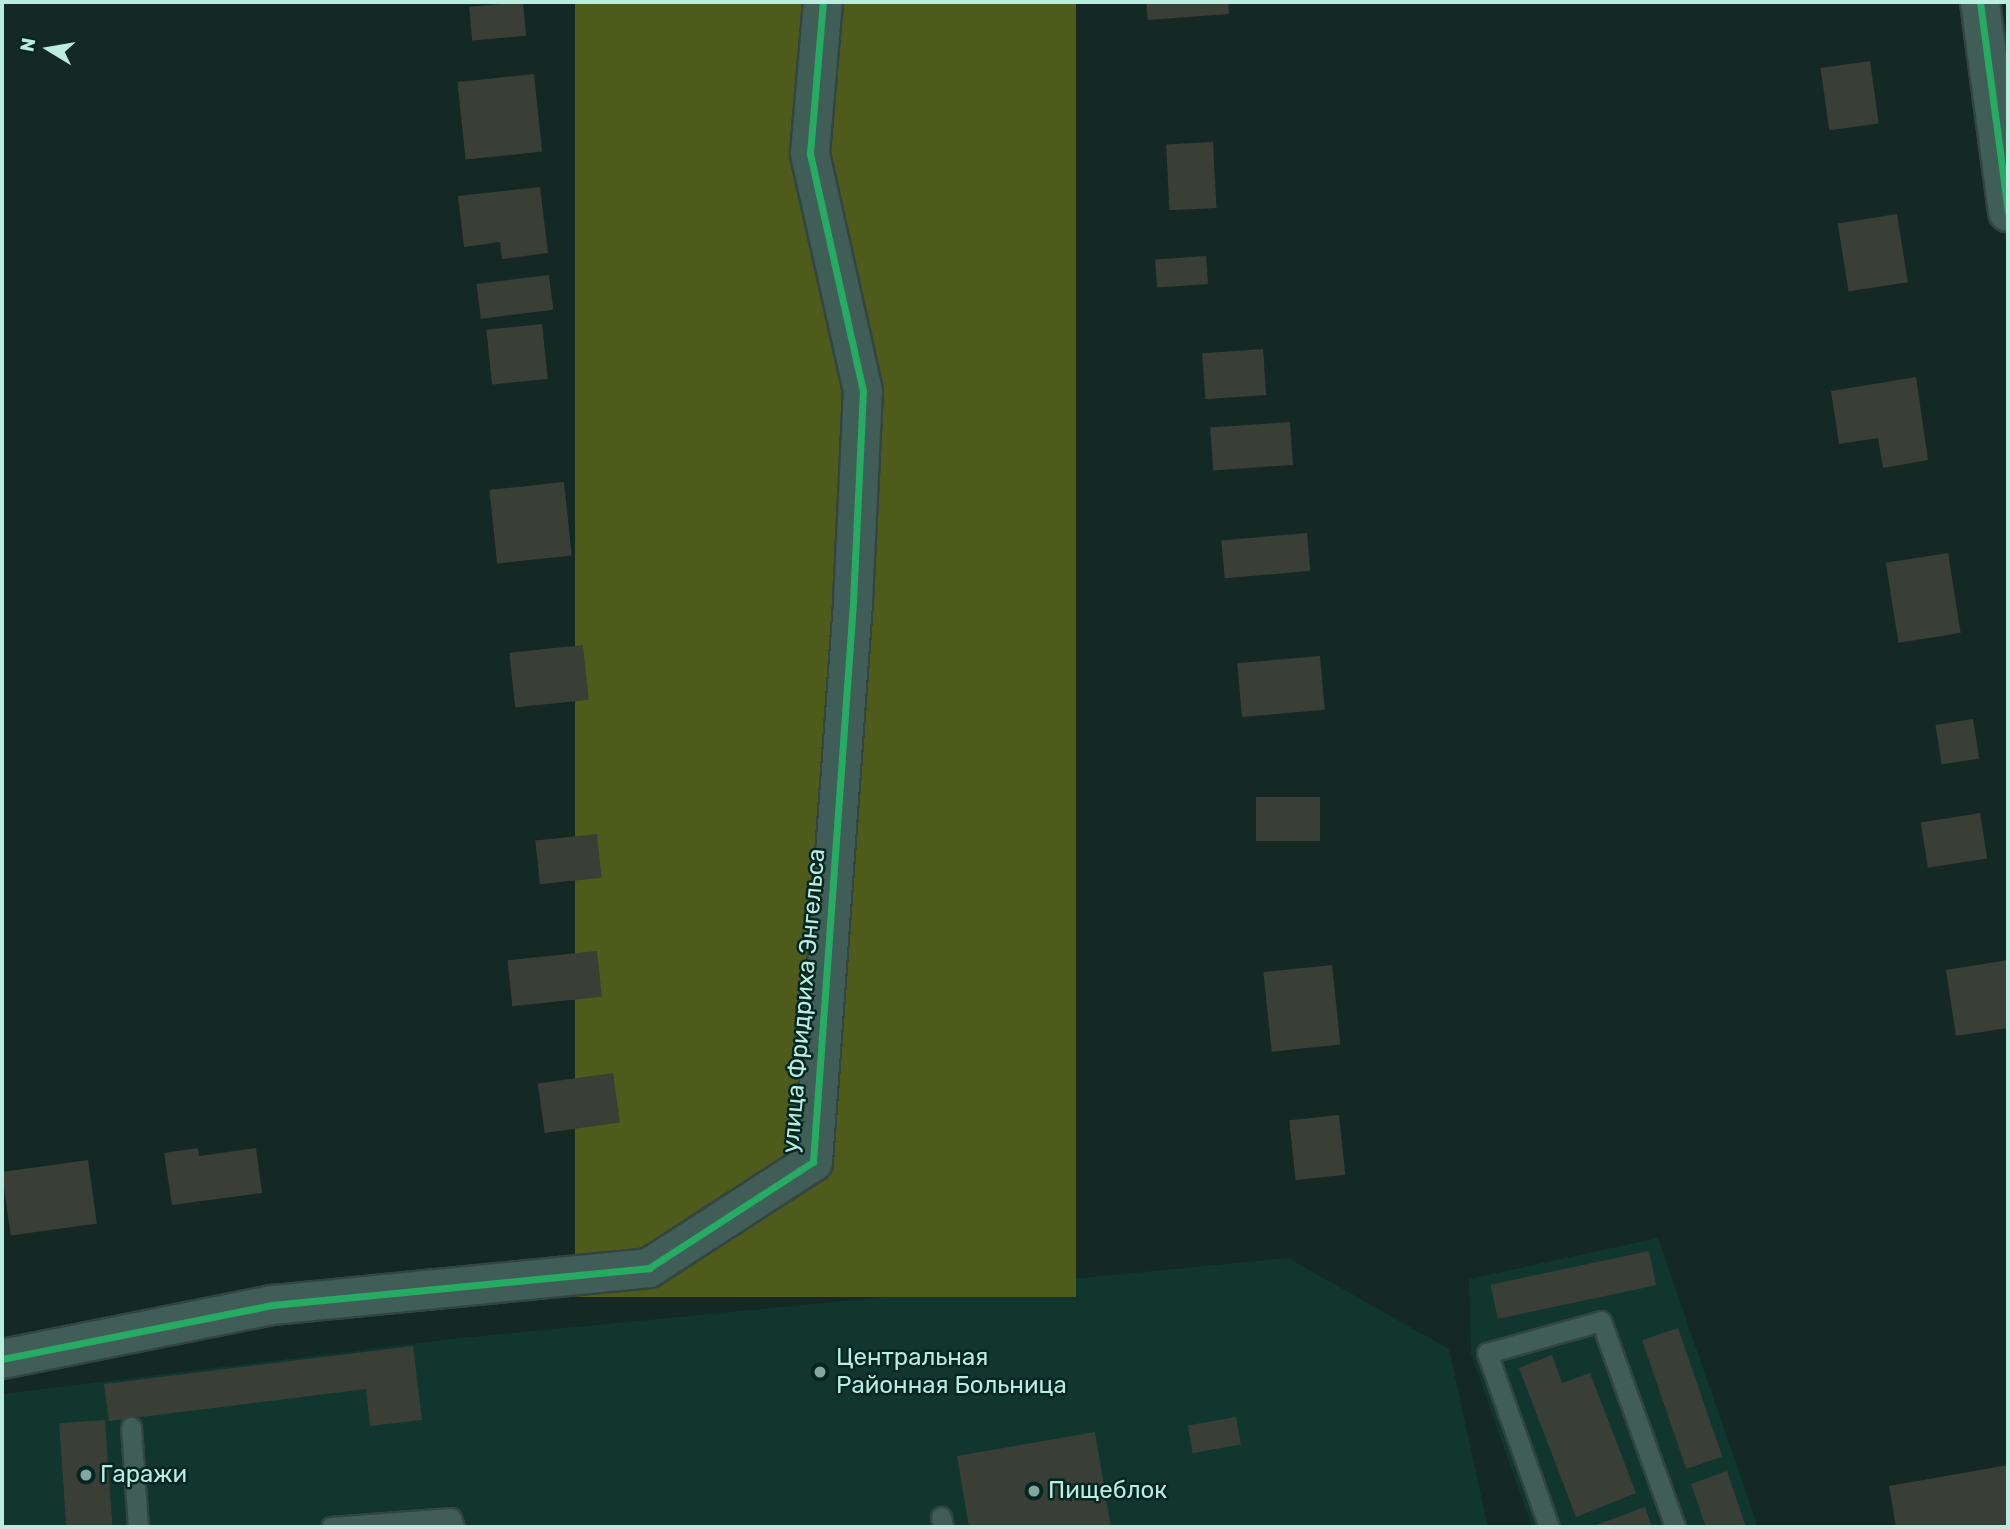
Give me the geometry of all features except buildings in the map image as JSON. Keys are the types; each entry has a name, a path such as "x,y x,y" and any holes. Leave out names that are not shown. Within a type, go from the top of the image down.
{"street":[{"name":"улица Фридриха Энгельса","path":"2,1359 274,1305 649,1268 813,1163 853,602 863,391 810,153 823,2"},
{"path":"1980,2 2008,212"}],"lane":[{"path":"1549,1527 1487,1353 1601,1321 1675,1527"},
{"path":"131,1427 138,1527"},
{"path":"331,1527 451,1518 454,1527"}],"shaded area":[{"path":"1658,1238 1758,1527 1532,1527 1471,1354 1469,1279"},
{"name":"Центральная Районная Больница","path":"1288,1258 1449,1349 1488,1527 2,1527 2,1394 461,1338"}],"green space":[{"path":"575,2 1076,2 1076,1297 575,1297"}],"cycle path":[{"path":"2,1359 273,1305 649,1268 813,1162 853,602 863,391 810,153 823,2"},
{"path":"1980,2 2008,212"}],"place":[{"name":"Центральная Районная Больница","path":"820,1372"},
{"name":"Гаражи","path":"86,1475"},
{"name":"Пищеблок","path":"1034,1491"}]}
